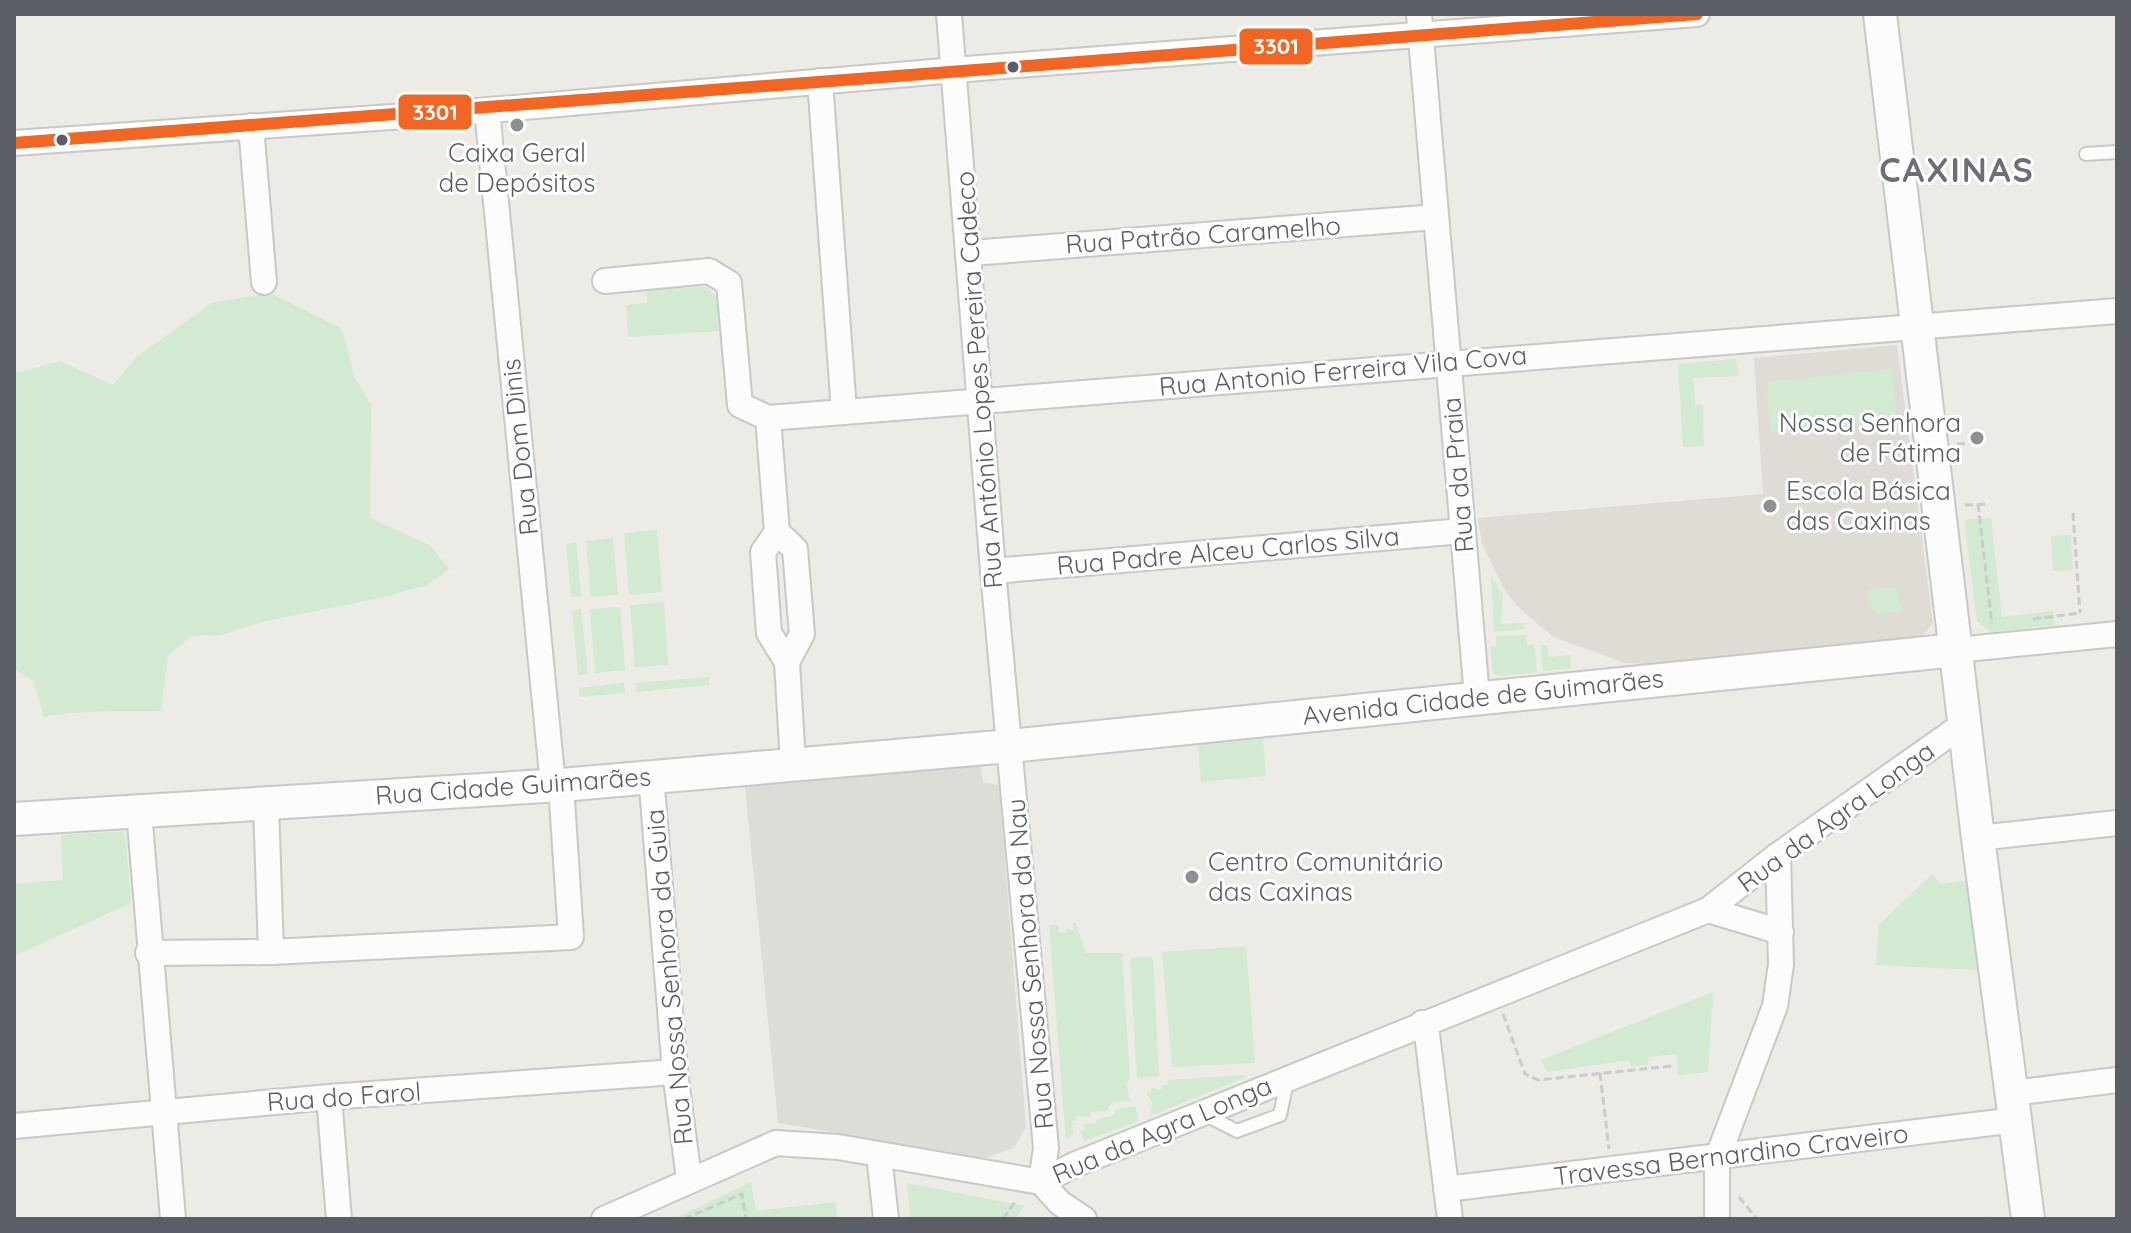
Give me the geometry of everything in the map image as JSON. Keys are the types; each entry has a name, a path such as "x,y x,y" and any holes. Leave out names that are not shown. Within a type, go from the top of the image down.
{"street":[{"name":"Rua António Lopes Pereira Cadeco","path":"949,14 971,253 993,571 1010,746"},
{"path":"14,143 487,110 954,70 1420,25 1697,14"},
{"path":"1880,14 1978,838 2028,1219"},
{"name":"Rua da Praia","path":"1420,25 1477,697"},
{"path":"820,81 844,411"},
{"name":"Rua Dom Dinis","path":"271,952 571,937 487,110"},
{"path":"251,126 264,282"},
{"name":"Rua Patrão Caramelho","path":"971,253 1436,217"},
{"path":"605,281 709,271 722,276 729,283 740,405 768,418 777,532 763,552 769,633 787,662 793,764"},
{"name":"Rua Antonio Ferreira Vila Cova","path":"768,418 2117,311"},
{"name":"Rua Padre Alceu Carlos Silva","path":"993,571 1463,531"},
{"path":"1956,650 2117,634"},
{"name":"Avenida Cidade de Guimarães","path":"1010,746 1956,650"},
{"name":"Rua da Agra Longa","path":"604,1219 776,1143 825,1145 1041,1182 1288,1077 1708,910 1778,855 1964,724"},
{"name":"Rua Cidade Guimarães","path":"14,819 557,785 1010,746"},
{"name":"Rua Nossa Senhora da Nau","path":"1010,746 1046,1148 1041,1182"},
{"name":"Rua Nossa Senhora da Guia","path":"651,775 675,1072 689,1179"},
{"path":"148,953 271,952 266,805"},
{"path":"139,811 148,953 173,1219"},
{"path":"1978,838 2117,823"},
{"path":"1717,1219 1717,1159 1775,1006 1781,932 1778,855"},
{"name":"Rua da Agra Longa","path":"1708,910 1781,932"},
{"path":"1422,1023 1427,1034 1450,1219"},
{"name":"Rua do Farol","path":"14,1126 329,1097 675,1072"},
{"name":"Travessa Bernardino Craveiro","path":"1446,1189 1717,1159 2014,1107 2117,1080"},
{"path":"329,1097 339,1219"},
{"path":"879,1155 886,1219"},
{"path":"1041,1182 1060,1203 1084,1219"}],"lane":[{"path":"2086,154 2117,152"}],"path":[{"path":"1954,444 1972,443"},
{"path":"1978,504 1992,624"},
{"path":"1961,506 1988,504"},
{"path":"2021,620 2080,613 2073,513"},
{"path":"1984,624 2006,622"},
{"path":"1499,1003 1525,1074 1538,1080 1672,1066"},
{"path":"1600,1073 1610,1158"},
{"path":"1730,1187 1757,1219"},
{"path":"684,1219 742,1194 746,1219"},
{"path":"1003,1219 1018,1197"},
{"path":"1980,1219 1989,1218"}],"shaded area":[{"name":"Escola Básica das Caxinas","path":"1897,345 1933,623 1923,636 1649,664 1625,663 1553,637 1516,605 1504,589 1482,543 1478,518 1763,494 1754,358"},
{"path":"976,764 981,767 983,783 999,785 1026,1127 1014,1148 985,1158 778,1123 745,787"}],"green space":[{"path":"706,287 717,297 718,331 628,337 626,305 647,303 647,290"},
{"path":"270,293 342,329 354,376 371,405 370,518 429,545 450,569 427,585 380,598 261,622 221,635 191,636 168,656 161,711 88,712 44,717 33,680 14,669 14,374 60,361 113,385 136,357 212,303"},
{"path":"1736,359 1739,376 1694,378 1695,405 1703,405 1704,446 1683,447 1678,364"},
{"path":"1892,369 1897,420 1771,433 1766,382"},
{"path":"1991,518 2002,617 2053,611 2055,625 1991,632 1977,621 1964,520"},
{"path":"657,530 662,592 629,595 624,533"},
{"path":"2071,535 2073,570 2053,571 2051,536"},
{"path":"613,538 618,595 591,597 586,541"},
{"path":"576,542 581,596 571,597 566,544"},
{"path":"1491,576 1503,595 1501,624 1524,623 1524,629 1494,632"},
{"path":"1896,587 1903,611 1876,614 1869,603 1867,590"},
{"path":"664,602 668,665 635,667 630,605"},
{"path":"620,607 625,670 595,673 590,609"},
{"path":"581,609 588,674 578,675 572,610"},
{"path":"1526,635 1527,645 1534,644 1537,672 1499,676 1493,673 1490,646 1496,646 1496,636"},
{"path":"1541,645 1547,645 1549,657 1570,655 1571,668 1543,671"},
{"path":"709,677 709,685 636,692 636,683"},
{"path":"624,683 625,693 580,697 579,688"},
{"path":"1263,739 1266,776 1201,782 1198,745"},
{"path":"125,831 131,903 14,956 14,884 63,880 61,835"},
{"path":"1932,874 1941,884 1968,880 1977,970 1876,965 1879,925"},
{"path":"1073,923 1076,923 1086,953 1122,953 1130,1078 1126,1084 1130,1101 1112,1102 1106,1111 1090,1112 1090,1117 1076,1116 1076,1121 1072,1121 1073,1133 1066,1140 1049,925 1058,925 1059,933 1066,929 1073,930"},
{"path":"1246,946 1255,1063 1172,1067 1162,952"},
{"path":"1153,957 1159,1076 1137,1078 1130,958"},
{"path":"1713,992 1708,1072 1678,1075 1677,1054 1648,1057 1648,1065 1630,1066 1629,1060 1547,1072 1541,1060"},
{"path":"1245,1075 1150,1116 1152,1102 1146,1093 1151,1092 1151,1087 1161,1090 1161,1086 1168,1085 1168,1080"},
{"path":"1135,1106 1139,1121 1084,1141 1080,1131 1084,1130 1084,1124 1097,1123 1097,1119 1115,1115 1115,1110"},
{"path":"751,1182 756,1211 836,1202 837,1219 674,1219"},
{"path":"907,1183 1024,1206 1015,1219 911,1219"}],"transit line":[{"name":"3301","path":"14,143 1697,14"}],"place":[{"name":"Caixa Geral de Depósitos","path":"517,125"},
{"name":"Nossa Senhora de Fátima","path":"1977,438"},
{"name":"Escola Básica das Caxinas","path":"1770,506"},
{"name":"Centro Comunitário das Caxinas","path":"1192,877"}],"district":[{"name":"CAXINAS","path":"1957,170"}]}
